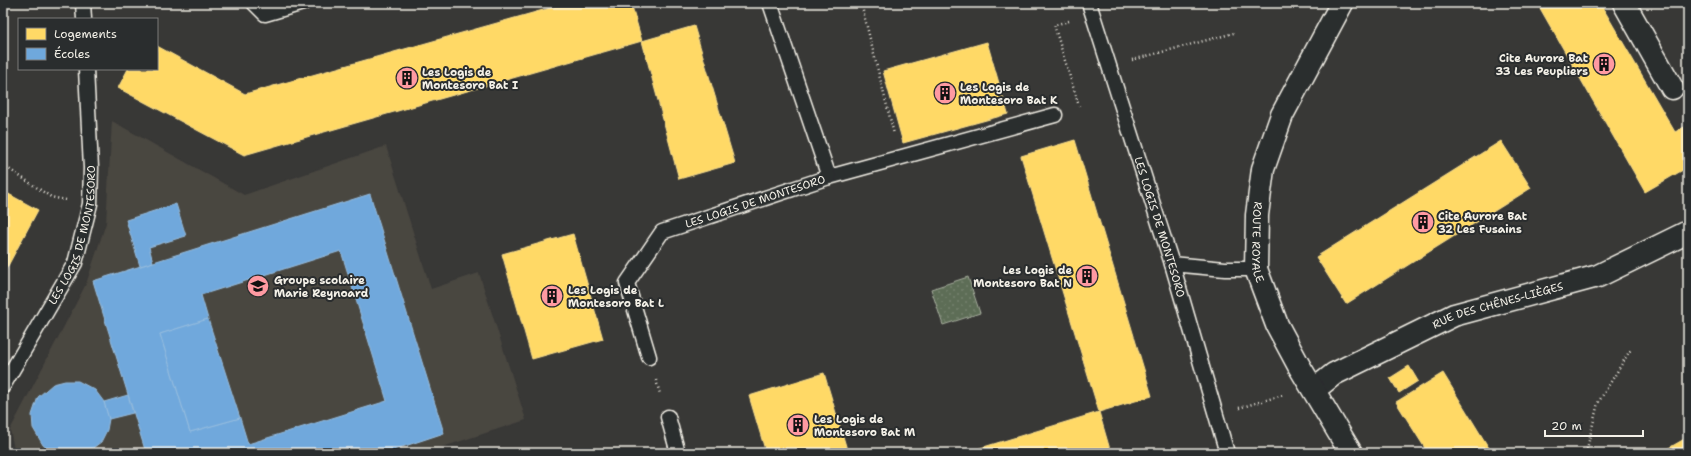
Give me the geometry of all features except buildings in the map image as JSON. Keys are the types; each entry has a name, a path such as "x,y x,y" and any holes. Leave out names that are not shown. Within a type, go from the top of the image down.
{"street":[{"name":"ROUTE ROYALE","path":"1342,3 1282,115 1263,169 1257,215 1256,269 1277,325 1351,453"},
{"path":"1624,3 1672,88"},
{"name":"RUE DES CHÊNES-LIÈGES","path":"1311,385 1454,315 1598,276 1688,232"}],"lane":[{"path":"83,3 84,18"},
{"path":"254,3 265,14 303,3"},
{"name":"LES LOGIS DE MONTESORO","path":"649,357 627,283 662,232 829,177 770,3"},
{"name":"LES LOGIS DE MONTESORO","path":"1091,9 1172,264 1227,453"},
{"name":"LES LOGIS DE MONTESORO","path":"3,386 75,263 90,204 91,168 86,70"},
{"path":"829,177 1055,115"},
{"path":"1172,264 1225,269 1256,269"},
{"path":"668,417 678,453"}],"path":[{"path":"861,3 900,157"},
{"path":"1055,115 1080,106 1054,25 1091,9"},
{"path":"1109,66 1234,33"},
{"path":"3,164 51,197 90,204"},
{"path":"1586,453 1598,403 1631,349"},
{"path":"649,357 668,417"},
{"path":"1216,415 1311,385"}],"shaded area":[{"name":"Groupe scolaire Marie Reynoard","path":"112,121 244,195 386,146 431,289 479,273 526,420 424,453 15,453 10,430 86,284 106,223"}],"green space":[{"path":"968,277 980,313 943,325 931,289"}],"place":[{"name":"Cite Aurore Bat 33 Les Peupliers","path":"1604,64"},
{"name":"Les Logis de Montesoro Bat I","path":"407,78"},
{"name":"Les Logis de Montesoro Bat K","path":"945,93"},
{"name":"Cite Aurore Bat 32 Les Fusains","path":"1423,222"},
{"name":"Les Logis de Montesoro Bat N","path":"1087,276"},
{"name":"Groupe scolaire Marie Reynoard","path":"258,286"},
{"name":"Les Logis de Montesoro Bat L","path":"552,296"},
{"name":"Les Logis de Montesoro Bat M","path":"798,425"}]}
